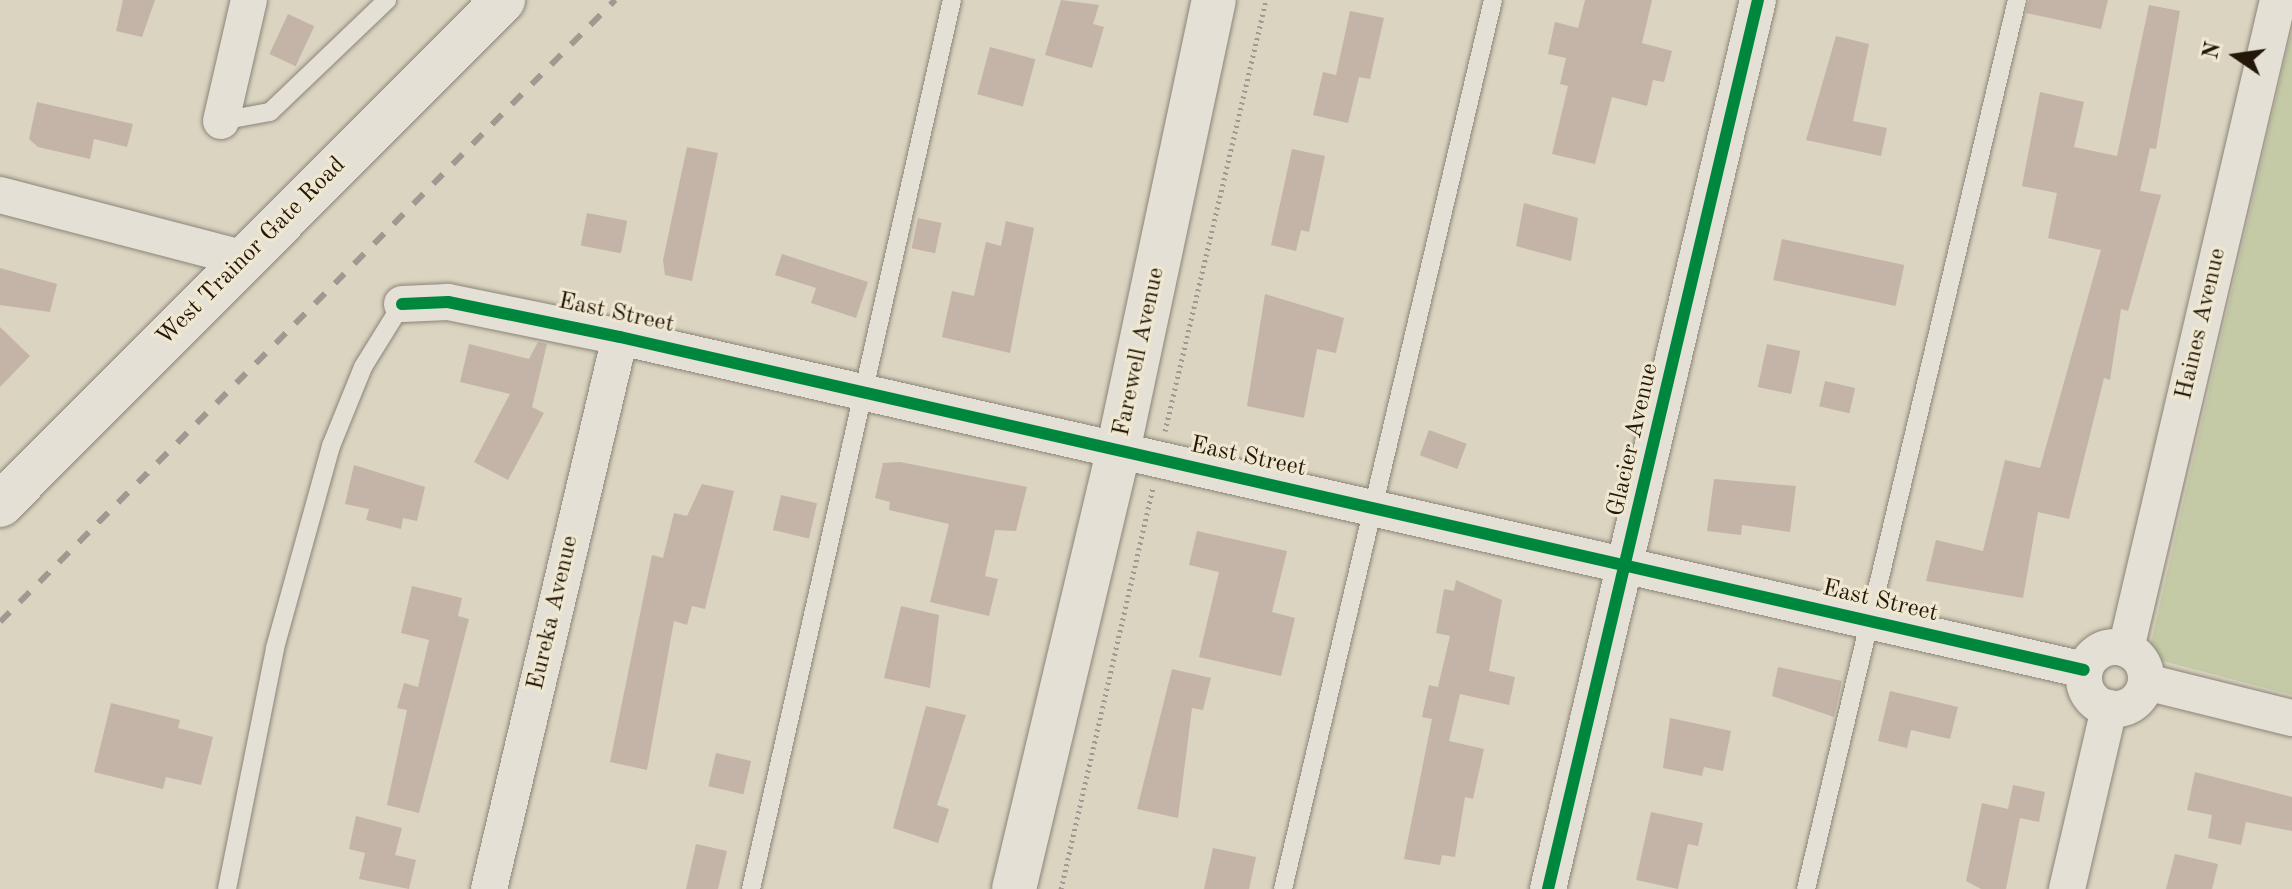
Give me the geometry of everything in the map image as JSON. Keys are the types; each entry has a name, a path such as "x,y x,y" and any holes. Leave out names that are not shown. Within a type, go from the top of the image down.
{"street":[{"path":"221,121 249,0"},
{"name":"West Trainor Gate Road","path":"0,505 503,0"},
{"name":"Farewell Avenue","path":"1014,889 1118,451 1214,0"},
{"name":"Glacier Avenue","path":"1548,889 1627,567 1758,0"},
{"name":"Haines Avenue","path":"2126,649 2278,0"},
{"path":"0,195 245,259"},
{"name":"East Street","path":"402,304 448,302 620,337 2084,670"},
{"name":"Eureka Avenue","path":"489,889 620,337"},
{"path":"2105,648 2126,649 2141,662 2146,682 2137,699 2109,708 2086,691 2084,670 2105,648"},
{"path":"2146,682 2292,718"},
{"path":"2067,889 2109,708"}],"lane":[{"path":"221,121 270,112 387,0"},
{"path":"751,889 867,392 952,0"},
{"path":"1283,889 1493,0"},
{"path":"1806,889 2017,0"},
{"path":"227,889 275,648 331,446 363,367 402,304"}],"green space":[{"path":"2292,29 2292,695 2159,660 2150,647"}],"building":[{"path":"123,0 155,0 142,37 116,31"},
{"path":"1061,0 1099,5 1093,24 1104,27 1092,68 1045,55"},
{"path":"1585,0 1652,0 1642,43 1672,51 1664,82 1653,80 1647,106 1612,97 1595,164 1552,154 1568,86 1560,84 1566,58 1548,54 1555,22 1578,28"},
{"path":"2029,0 2108,0 2101,29 2026,13"},
{"path":"2149,5 2180,11 2156,149 2150,148 2140,191 2161,195 2128,311 2121,309 2110,380 2104,378 2069,519 2038,512 2023,598 1926,581 1936,540 1983,551 2005,460 2040,468 2101,250 2048,238 2057,193 2022,186 2040,92 2084,102 2074,147 2117,156"},
{"path":"1350,11 1384,18 1370,79 1359,77 1348,123 1313,115 1323,72 1336,75"},
{"path":"288,14 314,26 296,66 269,54"},
{"path":"1836,36 1869,44 1853,121 1887,128 1881,156 1806,140"},
{"path":"990,47 1035,59 1023,106 977,94"},
{"path":"37,102 133,124 127,147 94,139 90,159 38,147 29,139"},
{"path":"687,147 718,153 692,281 665,275 663,260"},
{"path":"1292,149 1325,156 1309,232 1301,230 1296,251 1271,245"},
{"path":"1524,203 1578,218 1571,261 1516,246"},
{"path":"587,213 627,221 621,253 581,245"},
{"path":"918,218 941,223 935,253 912,248"},
{"path":"1006,221 1034,228 1010,353 942,337 952,291 974,296 986,242 1001,246"},
{"path":"1782,239 1904,265 1896,306 1773,280"},
{"path":"782,254 868,282 856,318 811,303 816,288 775,275"},
{"path":"0,268 57,284 50,312 0,305"},
{"path":"1265,294 1344,318 1336,353 1317,349 1304,418 1247,406"},
{"path":"0,327 30,356 0,387"},
{"path":"538,342 547,344 532,407 544,413 508,480 474,462 510,394 460,382 469,344 529,359"},
{"path":"1767,344 1800,351 1791,394 1758,387"},
{"path":"1825,381 1855,388 1849,413 1819,406"},
{"path":"1429,430 1467,444 1457,469 1420,455"},
{"path":"900,462 1027,487 1016,531 995,530 985,576 998,579 989,616 930,602 949,524 889,510 890,502 875,498 883,463"},
{"path":"354,465 425,487 417,521 403,518 401,529 366,520 369,509 345,504"},
{"path":"1714,479 1796,486 1790,532 1742,525 1741,535 1707,531"},
{"path":"702,484 734,491 705,609 692,606 687,625 674,621 647,770 610,762 652,555 663,558 674,513 687,516"},
{"path":"781,495 817,503 809,538 773,530"},
{"path":"1197,531 1287,551 1272,612 1295,618 1281,676 1199,657 1219,572 1189,565"},
{"path":"1456,580 1502,600 1489,671 1515,677 1509,705 1460,694 1449,741 1484,749 1473,799 1465,797 1455,857 1442,855 1440,865 1404,859 1432,719 1422,717 1429,685 1438,687 1450,636 1436,633 1444,589 1454,591"},
{"path":"412,586 462,598 458,616 469,619 419,813 387,805 407,710 397,708 404,683 418,687 429,640 401,633"},
{"path":"901,606 939,615 930,688 884,678"},
{"path":"1778,667 1842,681 1834,717 1772,696"},
{"path":"1172,669 1211,678 1203,710 1192,708 1178,818 1137,809"},
{"path":"1890,691 1958,707 1950,739 1911,730 1907,748 1878,741"},
{"path":"111,703 180,720 178,728 213,737 201,785 166,777 163,789 94,772"},
{"path":"926,706 966,715 937,805 949,809 938,843 893,828"},
{"path":"1670,718 1731,731 1723,771 1704,767 1702,776 1663,768"},
{"path":"716,753 751,761 743,794 708,786"},
{"path":"2195,772 2292,797 2292,831 2246,822 2241,845 2208,838 2212,815 2187,810"},
{"path":"2013,785 2045,792 2039,822 2020,818 2006,889 1981,889 1966,881 1982,803 2008,809"},
{"path":"1651,812 1703,823 1698,846 1688,844 1678,889 1636,880"},
{"path":"356,816 402,828 395,855 416,860 409,889 359,879 365,853 349,849"},
{"path":"696,844 727,851 718,889 686,889"},
{"path":"1213,848 1256,857 1249,889 1204,889"},
{"path":"2175,854 2218,864 2212,889 2166,889"}],"railway":[{"path":"0,622 615,0"}],"cycle path":[{"path":"1548,889 1758,0"},
{"path":"402,304 448,302 620,337 2084,670"}]}
